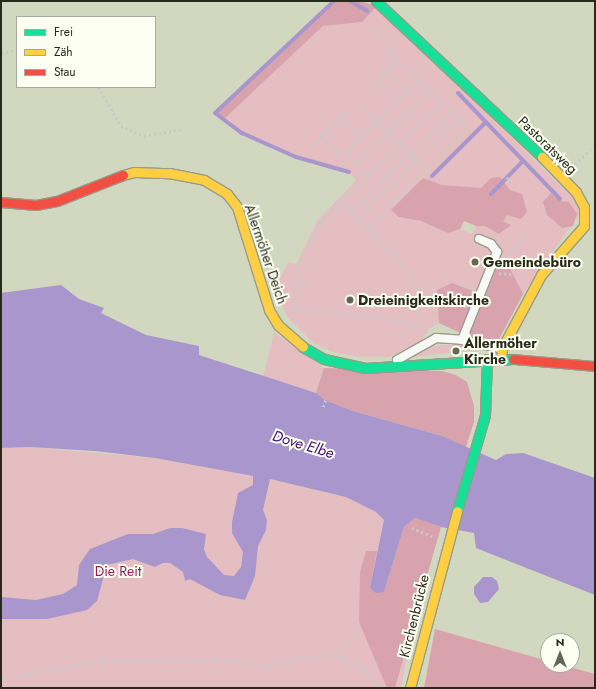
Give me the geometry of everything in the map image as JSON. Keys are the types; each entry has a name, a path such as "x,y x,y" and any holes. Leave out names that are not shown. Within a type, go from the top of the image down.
{"street":[{"name":"Pastoratsweg","path":"376,1 562,176 576,192 584,207 584,226 541,275 502,348 501,358"},
{"name":"Allermöher Deich","path":"1,202 36,205 57,201 118,176 134,172 169,173 204,180 227,194 237,207 269,310 278,325 298,344 324,359 349,366 385,366 501,358 524,358 595,366"},
{"name":"Kirchenbrücke","path":"410,688 445,551 480,438 484,415 487,359"}],"lane":[{"path":"462,340 497,252 491,244 479,239"},
{"path":"385,366 436,338 462,340 502,348"}],"path":[{"path":"1,53 16,50"},
{"path":"367,228 468,128 391,54"},
{"path":"397,60 377,80 398,101"},
{"path":"388,70 408,91"},
{"path":"345,154 360,137 418,81"},
{"path":"99,88 121,126 144,136 182,129"},
{"path":"355,164 429,91"},
{"path":"290,313 295,308 300,265 309,243 321,222 441,102"},
{"path":"361,106 425,169"},
{"path":"313,144 348,111"},
{"path":"350,212 452,112"},
{"path":"341,117 360,137"},
{"path":"357,218 458,118"},
{"path":"321,136 338,153 345,154 367,176"},
{"path":"562,176 595,145"},
{"path":"504,173 510,183"},
{"path":"340,203 398,258 418,288 419,326"},
{"path":"507,256 528,233"},
{"path":"489,272 525,275 532,268 541,275"},
{"path":"298,282 314,284"},
{"path":"295,308 396,320 419,326 436,338"},
{"path":"323,407 326,398"},
{"path":"1,678 101,661 214,659 267,666 301,657 335,655 360,666 381,688"}],"green space":[{"path":"377,6 575,200 580,213 523,294 483,295 437,290 439,323 429,329 421,341 389,357 359,357 333,352 313,343 289,319 282,306 275,286 289,262 296,264 318,220 356,180 349,172 296,157 242,133 223,120 323,26 362,22","holes":["422,178 442,185 510,224 476,226 472,234 460,229 448,233 421,221 399,217"]},
{"path":"274,333 324,368 316,393 263,377"},
{"path":"459,344 485,349 411,357 432,346"},
{"name":"Die Reit","path":"30,447 155,458 269,479 346,497 376,512 385,520 387,688 1,688 1,448"},
{"path":"416,610 401,688 395,688 399,676"}],"shaded area":[{"path":"332,1 359,1 377,6 362,22 323,26 223,120 213,113"},
{"path":"500,177 510,190 522,194 527,212 521,219 507,215 503,221 511,225 499,234 485,226 476,226 464,221 460,229 448,233 421,221 399,217 391,210 423,178 442,185 481,188 491,178"},
{"path":"551,193 560,201 569,202 577,214 573,226 562,228 547,215 543,202"},
{"path":"496,259 505,259 523,294 498,341 465,335 439,323 437,290 452,283 483,295"},
{"path":"324,368 442,371 456,375 467,382 474,406 474,422 466,447 442,436 353,411 325,400 316,393"},
{"path":"415,518 441,527 395,688 387,688 359,622 360,572 366,551 377,551 370,588 384,592 404,527"},
{"path":"435,629 540,659 540,673 580,673 580,670 595,674 595,688 424,688"}],"water":[{"name":"Dove Elbe","path":"61,285 79,299 104,308 101,313 146,335 199,346 199,355 316,393 325,400 353,411 442,436 496,460 506,454 523,453 595,478 595,595 476,548 474,533 441,527 415,518 404,527 384,592 376,593 370,588 384,520 376,512 346,497 270,479 263,510 267,520 266,530 258,546 255,576 245,600 220,595 190,579 185,581 183,572 170,563 163,563 155,567 133,559 107,565 97,601 87,610 47,619 1,619 1,597 36,600 63,594 77,585 79,565 90,549 128,534 153,534 170,528 182,528 206,534 204,549 207,557 224,575 234,576 241,567 243,552 232,533 232,522 238,493 253,485 253,476 155,458 95,451 30,447 1,448 1,293"},
{"path":"483,577 492,577 497,581 499,589 488,602 480,603 474,594 474,587"}],"waterway":[{"path":"334,1 215,113 242,133 296,157 349,172"},
{"path":"350,1 367,11"},
{"path":"458,93 560,199"},
{"path":"432,176 485,123"},
{"path":"491,194 523,161"}],"traffic: fast":[{"path":"376,1 542,157"},
{"path":"303,347 324,359 365,368 513,359"},
{"path":"457,511 485,415 487,359"}],"traffic: slow":[{"path":"501,358 502,348 541,275 584,226 584,207 576,192 542,157"},
{"path":"123,175 134,172 169,173 204,180 227,194 237,207 269,310 278,325 303,347"},
{"path":"410,688 457,511"}],"traffic: jam":[{"path":"1,202 36,205 57,201 123,175"},
{"path":"513,359 595,366"}],"place":[{"name":"Gemeindebüro","path":"475,262"},
{"name":"Dreieinigkeitskirche","path":"350,300"},
{"name":"Allermöher Kirche","path":"456,351"}]}
